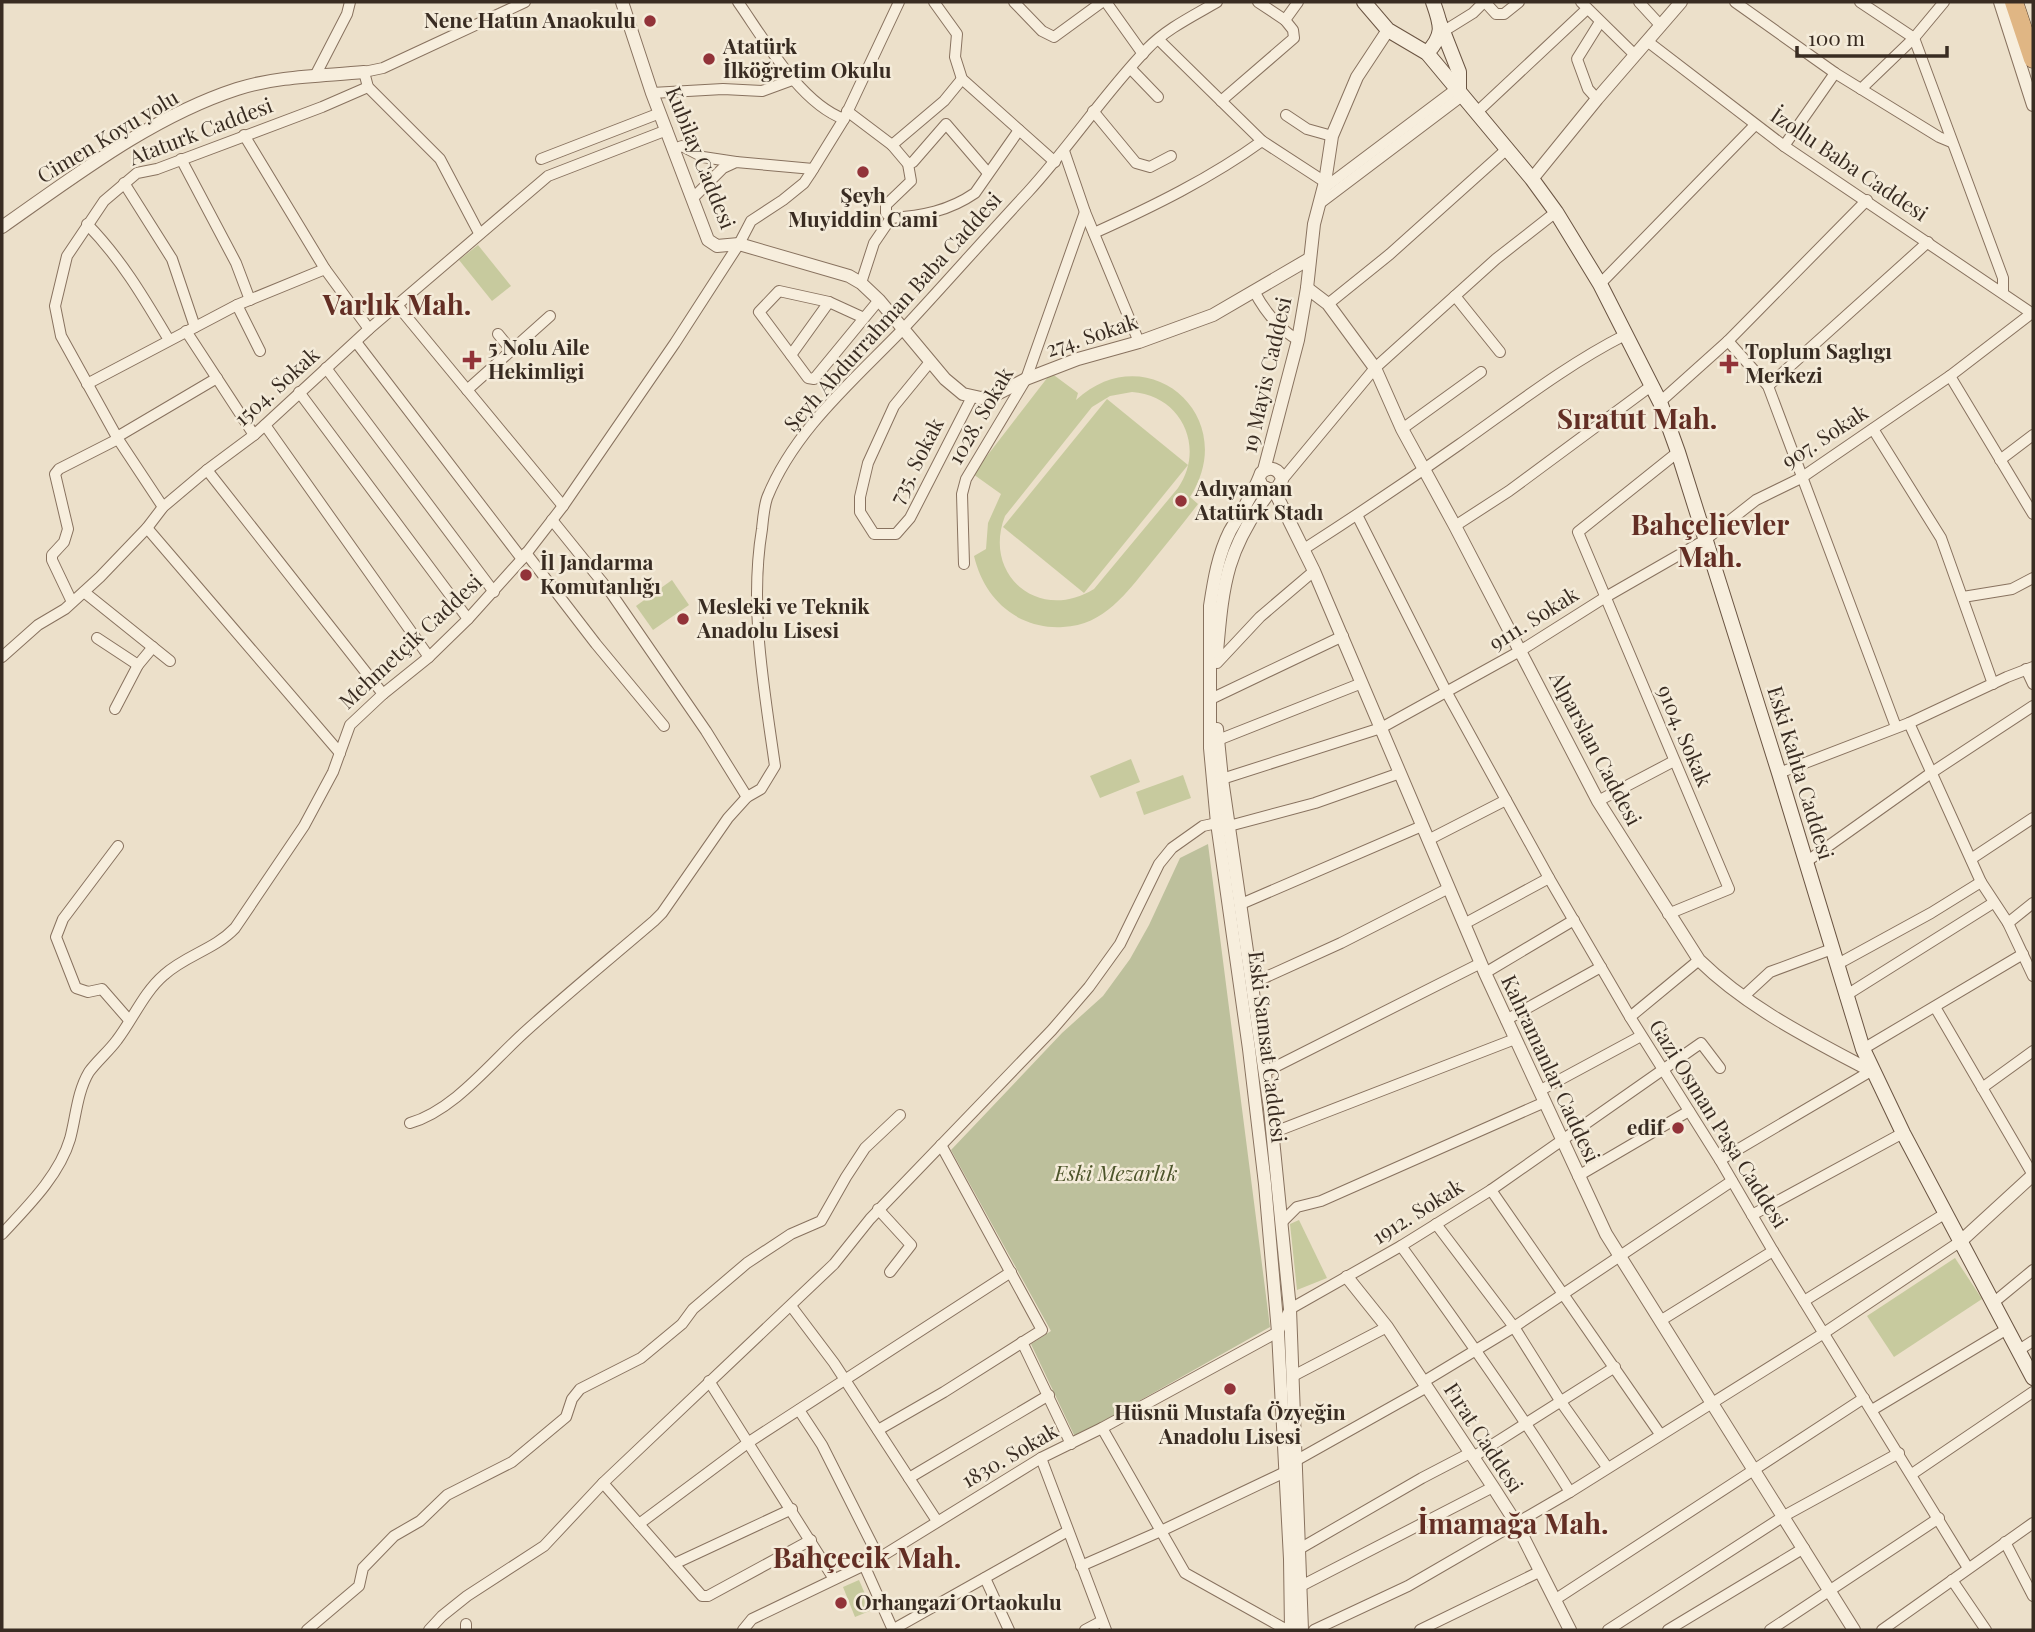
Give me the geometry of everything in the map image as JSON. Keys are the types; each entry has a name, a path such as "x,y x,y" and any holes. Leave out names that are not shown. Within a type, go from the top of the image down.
{"highway":[{"path":"2014,2 2033,59"}],"main road":[{"path":"1433,2 1459,72 1459,93"},
{"path":"1370,4 1388,30 1427,53 1439,39 1441,26"},
{"name":"Eski Kahta Caddesi","path":"1427,53 1532,179 1556,212 1600,284 1660,402 1779,773 1845,996 1871,1071 2033,1378"}],"street":[{"path":"314,76 347,14 350,2"},
{"path":"479,233 440,159 368,87 364,72 383,68 525,2"},
{"name":"Kubilay Caddesi","path":"622,2 652,93 708,240 717,246 739,244 849,276 879,300 904,328"},
{"path":"738,2 792,80 833,116 846,115 892,145 908,164 911,181 886,205 886,213 891,218 924,216 965,200 975,193 1019,130"},
{"name":"Mehmetçik Caddesi","path":"2,1234 44,1186 60,1162 70,1140 78,1100 89,1073 118,1040 162,976 180,962 224,940 235,928 304,826 333,772 350,725 429,657 494,592 563,506 676,343 751,221 804,183 846,115 899,2"},
{"path":"934,2 957,34 955,57 962,79 1055,162"},
{"path":"1014,2 1042,31 1054,37 1104,2 1143,54"},
{"name":"Şeyh Abdurrahman Baba Caddesi","path":"410,1123 442,1109 528,1028 654,921 728,818 747,797 761,789 775,766 760,653 757,560 766,499 786,461 810,429 1055,162 1093,111 1143,54 1159,40 1217,2"},
{"path":"1285,20 1298,2"},
{"path":"1441,26 1473,13 1485,2 1496,14 1504,14 1519,2"},
{"path":"1639,2 1661,26"},
{"path":"1532,179 1681,2"},
{"path":"1735,2 1835,73 1951,142"},
{"path":"1860,2 1914,38 2003,278 2003,293"},
{"path":"1861,89 1914,38 1944,2"},
{"path":"2000,2 2033,105"},
{"path":"1221,101 1294,38 1293,30 1285,20 1263,3"},
{"path":"1476,113 1584,5 1635,55"},
{"path":"1597,99 1588,89 1577,59 1600,22"},
{"name":"19 Mayis Caddesi","path":"1262,475 1298,340 1314,225 1332,136 1357,77 1388,30"},
{"path":"1159,40 1262,141 1324,185 1459,93"},
{"name":"İzollu Baba Caddesi","path":"1647,41 1784,146 2033,314"},
{"path":"1131,69 1158,97"},
{"name":"Cimen Koyu yolu","path":"2,227 162,122 235,90 266,82 364,72"},
{"path":"1784,146 1835,73"},
{"path":"892,145 944,101 962,79"},
{"path":"652,93 723,89 762,91 792,80"},
{"name":"Ataturk Caddesi","path":"163,507 117,438 61,336 55,306 67,256 104,201 137,173 157,169 368,87"},
{"path":"1319,204 1459,93"},
{"path":"1093,111 1136,163 1150,167 1171,156"},
{"path":"541,159 660,113"},
{"path":"1286,115 1307,129 1332,136"},
{"path":"908,164 913,162 946,124 988,173"},
{"path":"1600,284 1755,125"},
{"name":"1504. Sokak","path":"2,657 38,625 84,592 148,528 163,507 254,435 397,304 548,176 667,130"},
{"path":"244,135 326,269 369,329"},
{"path":"1094,233 1129,218 1229,165 1262,141"},
{"path":"674,149 682,146 703,157 813,169"},
{"path":"1328,304 1390,254 1507,149"},
{"path":"1064,151 1085,212 1139,342"},
{"path":"181,159 236,263 250,300"},
{"path":"692,199 723,168 736,162"},
{"path":"124,183 172,259 191,329 216,378 254,435"},
{"path":"1660,402 1728,341 1867,200"},
{"name":"1028. Sokak","path":"964,564 962,494 966,479 1026,379 1085,212"},
{"path":"1276,487 1375,368 1496,259 1556,212"},
{"path":"861,283 874,243 891,218"},
{"path":"87,224 112,250 130,275 169,340"},
{"path":"1768,387 1928,242"},
{"name":"274. Sokak","path":"972,397 990,397 1026,379 1078,359 1139,342 1213,314 1310,260"},
{"path":"87,384 237,305 326,269"},
{"name":"19 Mayis Caddesi","path":"1307,288 1328,304 1375,368"},
{"path":"864,318 829,302 779,291 759,312 808,378 814,379 879,300"},
{"path":"1254,291 1261,305 1286,333 1298,340"},
{"path":"1455,296 1500,352"},
{"path":"791,355 829,302"},
{"path":"397,304 563,506"},
{"path":"237,305 260,352"},
{"name":"907. Sokak","path":"1705,540 1756,500 1801,478 1950,376 2033,314"},
{"path":"467,390 550,316"},
{"path":"904,328 930,362 960,391 972,397"},
{"path":"498,334 511,350"},
{"path":"1304,549 1425,469 1557,375 1625,335"},
{"path":"1728,341 1768,387 1896,727"},
{"path":"356,342 524,556 664,726"},
{"name":"735. Sokak","path":"930,362 894,406 868,463 860,497 860,512 874,534 896,534 910,518 972,397"},
{"path":"326,368 494,592"},
{"name":"Alparslan Caddesi","path":"1375,368 1402,429 1598,802 1699,960 1718,978 1769,1014 1871,1071"},
{"path":"1402,429 1480,372"},
{"path":"1950,376 2033,514"},
{"path":"72,603 52,560 52,555 64,542 68,529 55,474 59,469 117,438 216,378"},
{"path":"1455,526 1509,491 1651,386"},
{"path":"299,392 468,619"},
{"path":"265,425 429,657"},
{"path":"1873,429 1941,538 1993,684"},
{"path":"2000,460 2033,435"},
{"name":"9104. Sokak","path":"1668,914 1729,889 1578,532 1678,452"},
{"path":"1270,468 1277,470 1276,487 1262,486 1262,475 1270,468"},
{"path":"207,470 383,694"},
{"name":"Eski Samsat Caddesi","path":"1262,475 1220,556 1210,606 1210,748 1223,825 1265,1184 1278,1332 1283,1473 1290,1559 1289,1630"},
{"name":"Eski Samsat Caddesi","path":"1276,487 1242,532 1231,559 1221,606 1215,697 1223,825 1241,904 1253,983 1282,1223 1290,1309 1302,1630"},
{"name":"Kahramanlar Caddesi","path":"1276,487 1343,636 1483,968 1578,1176 1620,1258 1854,1630"},
{"name":"Gazi Osman Paşa Caddesi","path":"1357,515 1447,693 1549,878 1641,1036 1720,1160 1968,1568"},
{"path":"552,520 611,593 747,797"},
{"path":"148,528 340,753"},
{"name":"9111. Sokak","path":"1222,779 1381,728 1520,651 1604,598 1705,540"},
{"path":"1217,663 1260,617 1314,571"},
{"path":"1964,597 2012,589 2033,578"},
{"path":"84,592 170,661"},
{"path":"1215,697 1343,636"},
{"path":"97,638 138,665"},
{"path":"115,709 138,665 153,648"},
{"path":"1779,773 1909,723 2030,668 2033,684"},
{"path":"1218,740 1362,683"},
{"path":"1806,862 1931,773 2033,706"},
{"path":"1909,723 1981,882 2008,923 2033,976"},
{"path":"1598,802 1674,761"},
{"path":"429,1630 454,1605 544,1546 603,1483 834,1264 878,1209 1052,1030 1095,979 1120,944 1160,864 1172,848 1203,826 1223,825 1315,803 1401,773"},
{"path":"1428,840 1506,800"},
{"path":"1971,859 2033,818"},
{"path":"1241,904 1422,826"},
{"path":"118,846 63,919 56,937 76,988 88,992 102,989 130,1020"},
{"path":"1464,924 1549,878"},
{"path":"1836,965 1981,882"},
{"path":"1253,983 1449,888"},
{"path":"1845,996 1993,903"},
{"path":"2008,923 2033,903"},
{"path":"1265,1072 1483,968 1574,920"},
{"path":"1744,996 1770,972 1832,949"},
{"path":"1863,1049 2023,954"},
{"path":"1630,1017 1699,960"},
{"path":"1506,1020 1601,967"},
{"path":"1314,1630 1408,1586 1570,1492 1824,1333 1961,1241 2033,1175 1935,1007"},
{"path":"1282,1223 1297,1207 1321,1201 1542,1096 1641,1036"},
{"path":"1272,1133 1515,1039"},
{"name":"1912. Sokak","path":"1290,1309 1401,1246 1490,1190 1701,1043 1720,1068"},
{"path":"1982,1088 2033,1051"},
{"path":"1720,1160 1871,1071"},
{"path":"1578,1176 1689,1111"},
{"path":"307,1630 359,1586 363,1568 394,1536 420,1521 447,1495 512,1462 565,1417 572,1399 580,1389 641,1358 747,1264 791,1234 821,1221 845,1177 865,1148 900,1115"},
{"path":"1752,1215 1903,1133"},
{"path":"878,1430 1042,1330 941,1144"},
{"path":"1297,1460 1425,1385 1620,1258 1732,1181"},
{"path":"1490,1190 1660,1434"},
{"path":"878,1209 911,1245 890,1272"},
{"path":"1804,1301 1946,1213"},
{"path":"1437,1224 1514,1327 1561,1402 1607,1467"},
{"path":"1401,1246 1528,1424 1570,1492"},
{"path":"1660,1321 1773,1251"},
{"path":"1993,1303 2033,1270"},
{"path":"639,1524 749,1442 1011,1272"},
{"name":"Fırat Caddesi","path":"1346,1277 1387,1327 1516,1523 1570,1630"},
{"path":"791,1307 834,1363 937,1521"},
{"path":"1278,1332 1290,1309"},
{"path":"1293,1376 1387,1327"},
{"path":"1872,1410 2007,1329"},
{"name":"1830. Sokak","path":"743,1630 752,1619 879,1558 1041,1458 1102,1428 1278,1332"},
{"path":"2019,1350 2033,1341"},
{"path":"1022,1342 1071,1444"},
{"path":"1301,1548 1422,1478 1472,1455 1528,1424 1615,1367"},
{"path":"709,1381 834,1579"},
{"path":"1912,1474 2033,1392"},
{"path":"909,1478 1049,1395"},
{"path":"1556,1599 1864,1398"},
{"path":"799,1409 822,1446 879,1558"},
{"path":"1102,1428 1185,1573 1289,1630"},
{"path":"1608,1630 1784,1516 1899,1453"},
{"path":"1041,1458 1104,1626 1084,1630"},
{"path":"1082,1566 1283,1473"},
{"path":"603,1483 702,1597 708,1597 811,1541"},
{"path":"1301,1586 1493,1487"},
{"path":"674,1564 792,1509"},
{"path":"1770,1630 1939,1518"},
{"path":"1882,1630 2033,1523"},
{"path":"864,1566 892,1630 1068,1531"},
{"path":"2005,1542 2033,1596"},
{"path":"1668,1630 1804,1548"},
{"path":"1420,1630 1541,1571"},
{"path":"985,1578 1009,1630"},
{"path":"1952,1580 1986,1630"}],"green space":[{"path":"478,245 511,286 492,301 459,260"},
{"name":"Adıyaman Atatürk Stadı","path":"1051,373 1078,393 1076,400 1103,382 1131,376 1157,381 1179,394 1196,414 1204,439 1203,467 1190,497 1198,504 1123,596 1103,614 1078,625 1052,627 1026,621 1004,607 990,593 974,556 986,549 988,523 1001,494 973,474","holes":["1132,392 1149,395 1164,402 1175,413 1189,440 1190,456 1178,488 1094,589 1073,598 1054,600 1036,596 1020,587 1009,574 1001,557 1000,537 1005,516 1092,407 1110,396"]},
{"path":"1107,399 1188,465 1084,593 1003,527"},
{"path":"672,580 689,605 653,630 636,606"},
{"path":"1131,759 1140,782 1100,798 1090,776"},
{"path":"1183,775 1191,798 1144,815 1136,792"},
{"name":"Eski Mezarlık","path":"1208,844 1270,1327 1075,1437 1031,1344 1051,1331 951,1150 1062,1033 1103,996 1130,959 1149,925 1180,858"},
{"path":"1299,1220 1327,1278 1297,1290 1290,1224"},
{"path":"1955,1258 1982,1299 1894,1357 1867,1316"},
{"path":"859,1580 872,1610 855,1617 843,1587"}],"place":[{"name":"Nene Hatun Anaokulu","path":"650,21"},
{"name":"Atatürk İlköğretim Okulu","path":"709,59"},
{"name":"Şeyh Muyiddin Cami","path":"863,172"},
{"name":"5 Nolu Aile Hekimligi","path":"472,360"},
{"name":"Toplum Saglıgı Merkezi","path":"1729,364"},
{"name":"Adıyaman Atatürk Stadı","path":"1181,501"},
{"name":"İl Jandarma Komutanlığı","path":"526,575"},
{"name":"Mesleki ve Teknik Anadolu Lisesi","path":"683,619"},
{"name":"edif","path":"1678,1128"},
{"name":"Hüsnü Mustafa Özyeğin Anadolu Lisesi","path":"1230,1389"},
{"name":"Orhangazi Ortaokulu","path":"841,1603"}],"district":[{"name":"Varlık Mah.","path":"397,305"},
{"name":"Sıratut Mah.","path":"1637,419"},
{"name":"Bahçelievler Mah.","path":"1710,541"},
{"name":"İmamağa Mah.","path":"1513,1524"},
{"name":"Bahçecik Mah.","path":"867,1558"}]}
